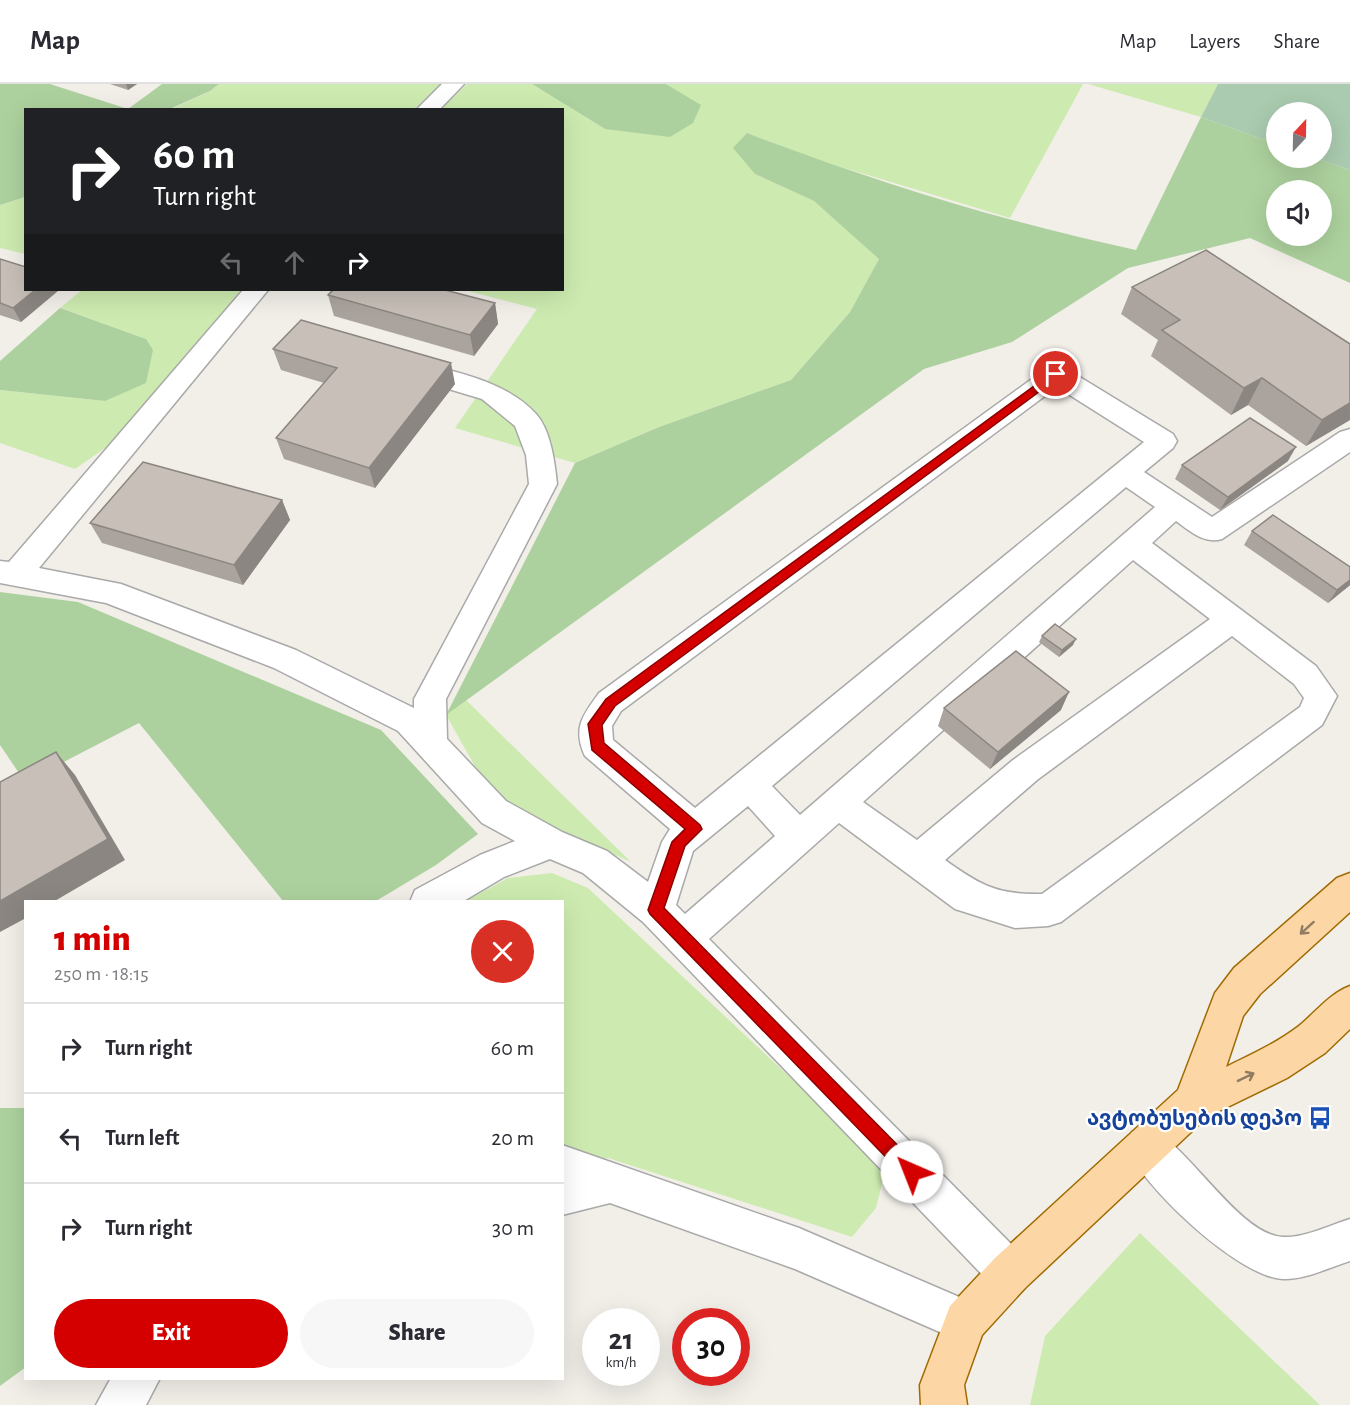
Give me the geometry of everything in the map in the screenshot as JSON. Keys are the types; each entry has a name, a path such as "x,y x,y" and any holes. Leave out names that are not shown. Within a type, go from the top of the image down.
{"main road":[{"path":"1193,1103 1228,1006 1246,981 1350,889"},
{"path":"944,1405 942,1385 965,1321 1010,1272 1193,1103 1273,1064 1311,1040 1350,1004"}],"street":[{"path":"428,108 454,84"},
{"path":"8,573 255,291"},
{"path":"388,363 491,393 527,421 540,455 543,484 430,699 431,743"},
{"path":"656,910 679,842 695,829 749,785 1163,441 1056,374 610,702 595,724 597,746 695,829"},
{"path":"1125,473 1212,531 1350,440"},
{"path":"684,938 1174,506"},
{"path":"838,803 968,897 1015,911 1048,910 1311,716 1321,696 1305,675 1132,543"},
{"path":"8,573 110,592 285,659 410,722 494,812 550,843 595,862 656,910 1010,1272"},
{"path":"918,861 1025,770 1232,619"},
{"path":"749,785 799,837"},
{"path":"432,900 492,866 550,843"},
{"path":"1146,1146 1221,1226 1260,1251 1283,1258 1350,1240"},
{"path":"564,1167 799,1249 965,1321"},
{"path":"564,1194 608,1183"},
{"path":"119,1405 137,1380"}],"green space":[{"path":"0,84 50,84 125,108 24,108 24,197 0,205"},
{"path":"162,84 219,84 210,91 172,108 129,108"},
{"path":"219,84 442,84 415,108 174,108 210,91"},
{"path":"467,84 532,84 605,129 700,106 666,84 1083,84 1010,218 818,160 747,133 755,174 814,201 880,258 850,312 791,380 659,427 575,463 455,428 537,309 468,291 564,291 564,108 442,108"},
{"path":"532,84 666,84 701,105 693,123 670,137 605,129"},
{"path":"1088,84 1218,84 1201,117"},
{"path":"1218,84 1350,84 1350,170 1332,164 1332,102 1266,102 1266,140 1201,117"},
{"path":"1201,117 1266,140 1266,168 1332,168 1332,164 1350,170 1350,283 1268,246 1332,246 1332,180 1266,180 1266,245 1250,238 1128,268 1012,342 924,369 446,715 575,463 659,427 791,380 850,312 879,259 814,201 755,174 733,148 747,133 842,168 939,199 1136,250"},
{"path":"24,197 24,254 0,248 0,205"},
{"path":"81,291 240,291 108,446 75,469 0,443 0,390 105,401 146,339 60,308"},
{"path":"60,308 146,339 153,350 146,383 105,401 0,390 0,361"},
{"path":"0,592 78,602 381,730 478,834 436,865 378,900 282,900 139,723 25,782 0,745"},
{"path":"465,699 631,862 511,808 477,770 446,715"},
{"path":"552,873 588,888 886,1167 876,1208 852,1237 608,1158 564,1168 564,900 468,900 508,878"},
{"path":"0,1108 24,1108 24,1368 0,1386"},
{"path":"1140,1233 1320,1405 1030,1405 1045,1336"}],"building":[{"path":"1206,250 1350,344 1350,403 1322,420 1262,378 1244,388 1162,330 1180,320 1132,287"},
{"path":"0,259 24,266 24,291 34,291 13,308 0,303"},
{"path":"332,291 449,291 495,303 470,335 328,295"},
{"path":"301,320 451,363 369,468 276,438 337,368 273,349"},
{"path":"1250,418 1296,447 1228,497 1182,465"},
{"path":"143,462 282,500 234,565 90,523"},
{"path":"1273,515 1350,567 1350,580 1337,590 1252,531"},
{"path":"1055,624 1076,639 1062,650 1042,636"},
{"path":"1016,651 1069,692 998,752 944,708"},
{"path":"56,752 108,839 0,901 0,782"}],"place":[{"name":"ავტობუსების დეპო","path":"1320,1118"}],"route":[{"path":"912,1172 656,910 679,842 695,829 597,746 595,724 610,702 1056,374"}]}
